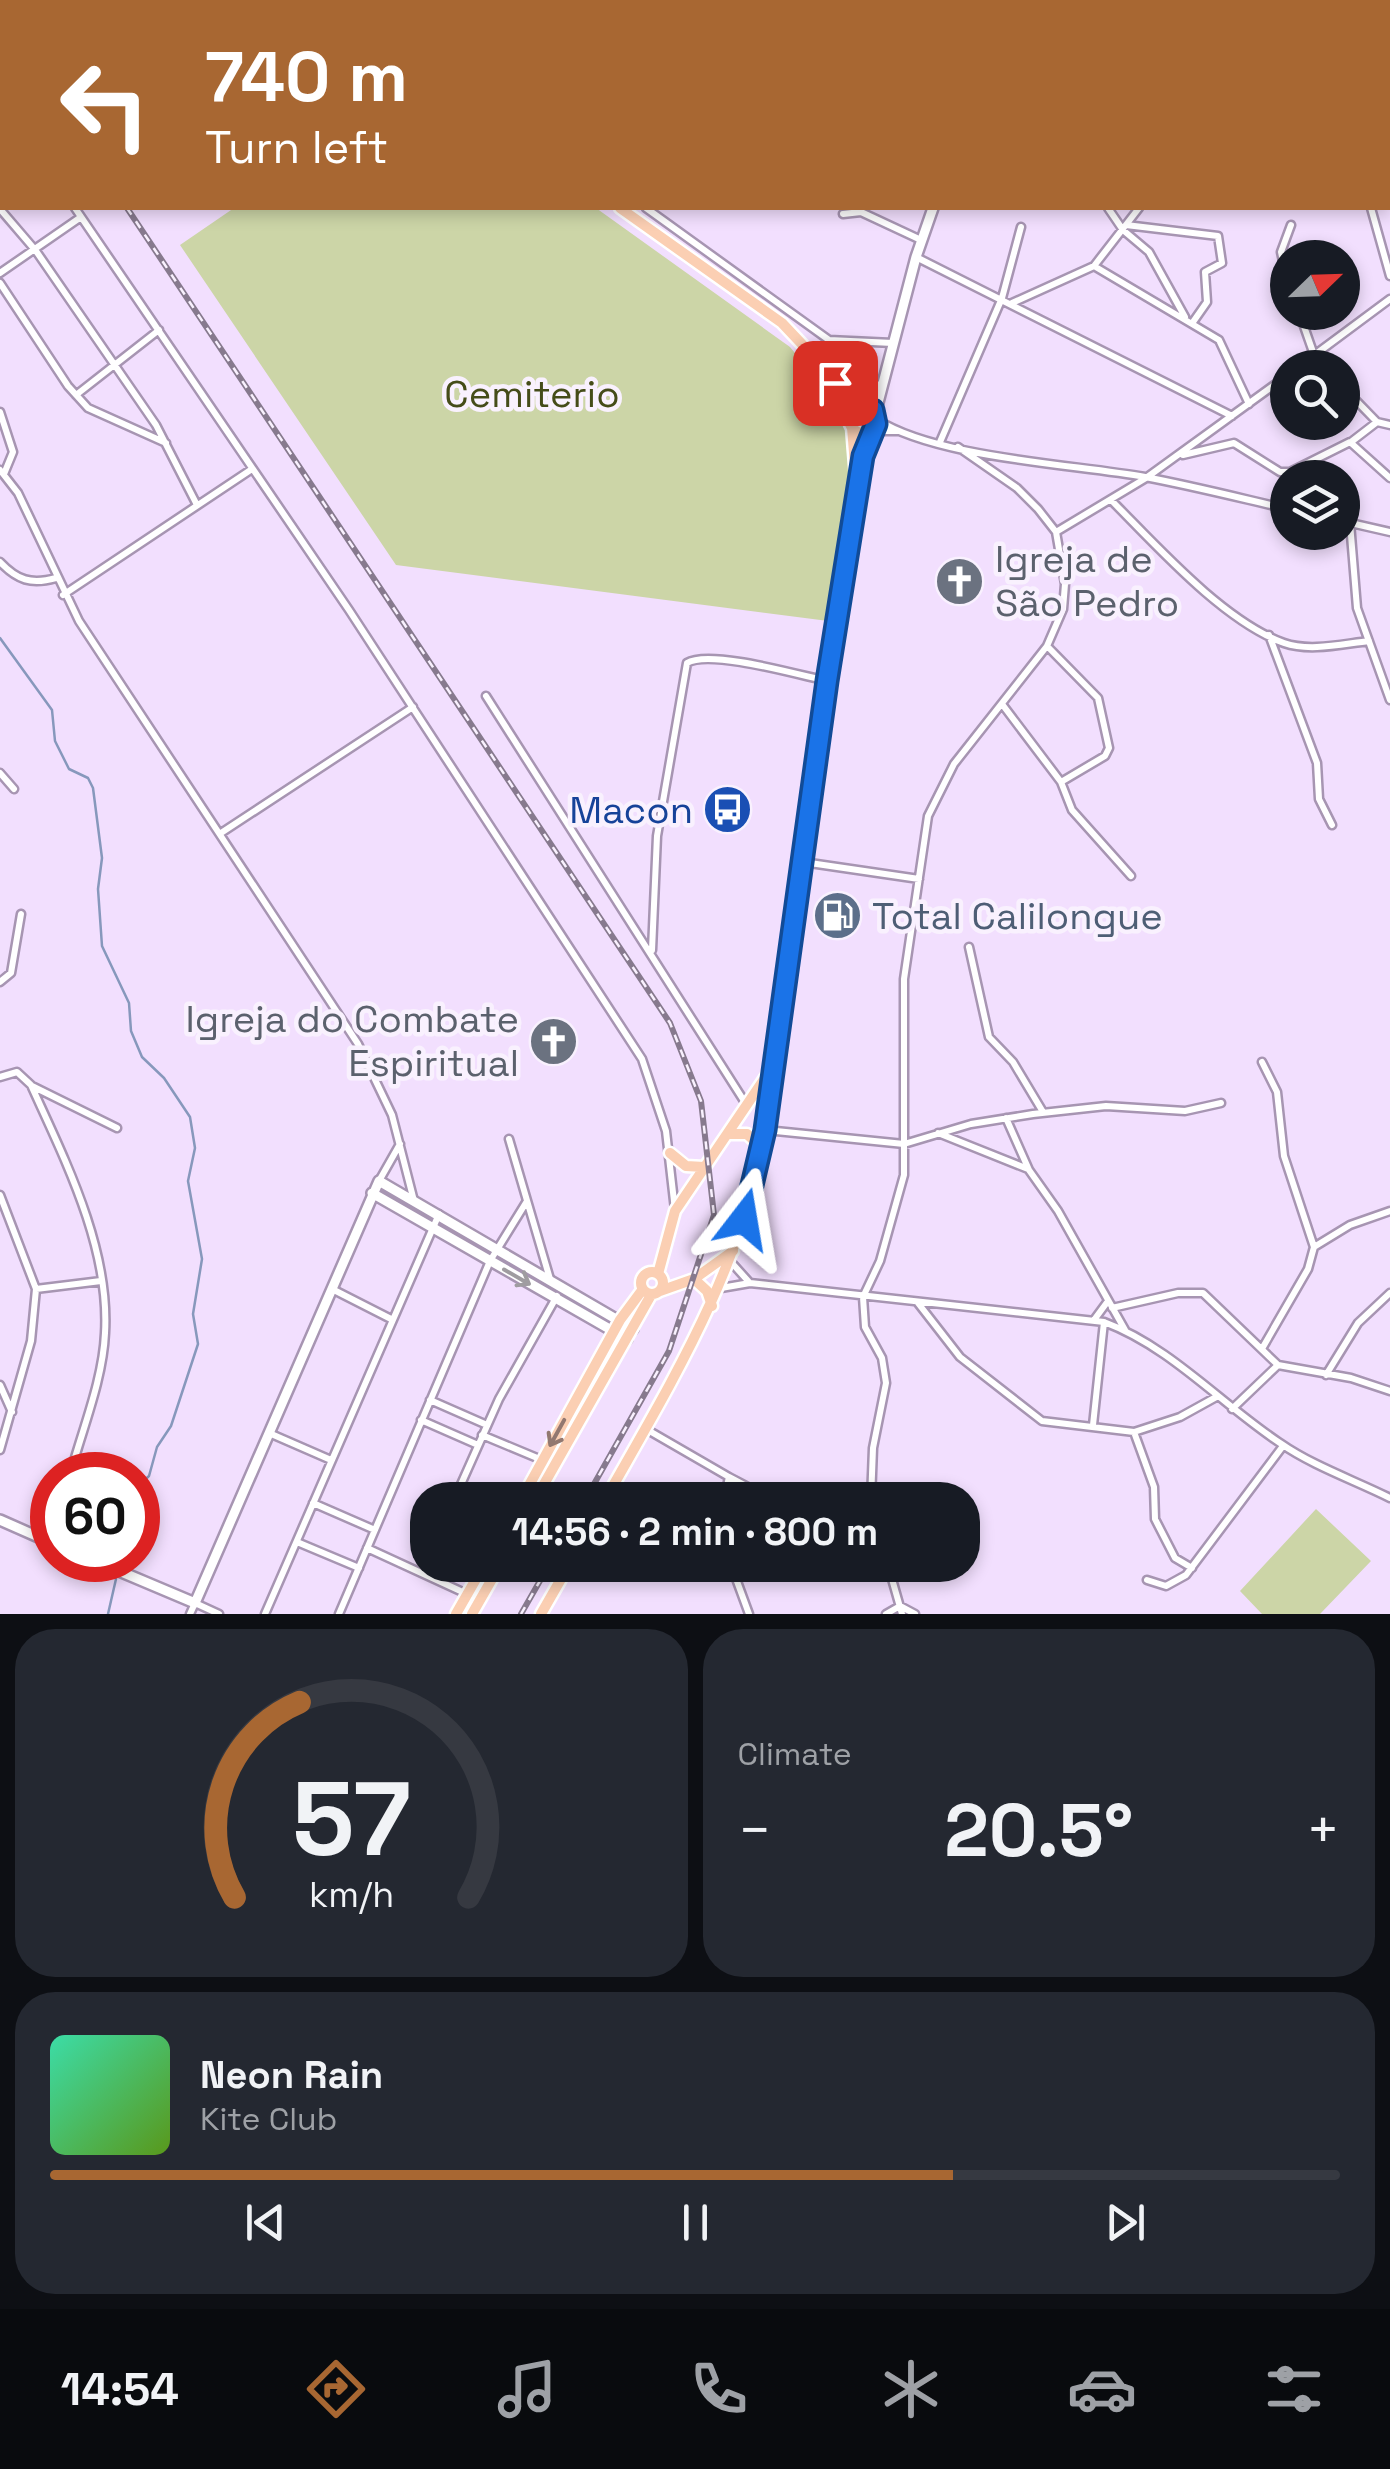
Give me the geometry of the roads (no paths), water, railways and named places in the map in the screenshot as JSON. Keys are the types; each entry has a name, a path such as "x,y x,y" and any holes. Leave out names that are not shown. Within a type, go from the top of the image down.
{"main road":[{"path":"615,1482 721,1288 737,1246 762,1148 827,681 869,432 876,416 857,408 782,323 623,210"},
{"path":"857,408 852,427 858,498"},
{"path":"852,427 869,432"},
{"path":"530,1482 620,1320 663,1282 658,1274 675,1211 773,1067"},
{"path":"728,1134 747,1134 762,1148"},
{"path":"670,1153 686,1166 704,1167"},
{"path":"546,1482 651,1292 694,1279 737,1246"},
{"path":"651,1292 644,1276 658,1274"},
{"path":"694,1279 707,1291 712,1307"},
{"path":"578,1396 590,1402"},
{"path":"456,1614 474,1582"},
{"path":"472,1614 490,1582"},
{"path":"541,1614 559,1582"}],"street":[{"path":"1,210 36,251 114,364 167,444 197,505"},
{"path":"76,210 412,707 642,1059 658,1102 670,1153 675,1211"},
{"path":"649,210 829,340 892,342"},
{"path":"898,431 876,416 929,210"},
{"path":"1110,210 1149,252 1189,320"},
{"path":"1012,303 1094,266 1138,210"},
{"path":"1372,210 1390,276"},
{"path":"843,214 861,212 921,240"},
{"path":"0,274 81,217"},
{"path":"1285,240 1291,225"},
{"path":"940,442 1002,298 1020,227"},
{"path":"1125,228 1218,236 1222,262 1205,272 1206,302 1189,320"},
{"path":"916,257 1232,416"},
{"path":"1094,266 1189,320 1224,348 1248,404"},
{"path":"0,283 76,395 118,424 167,444"},
{"path":"1321,350 1390,299"},
{"path":"76,395 159,330"},
{"path":"857,408 883,379"},
{"path":"1056,532 1146,478 1270,388"},
{"path":"1360,405 1377,422 1390,425"},
{"path":"0,412 13,452 2,472 18,493 63,595 358,1044 392,1115 414,1200"},
{"path":"1176,456 1243,445 1280,472 1290,472 1350,442 1377,422"},
{"path":"869,432 898,431 958,447 1146,478 1270,505"},
{"path":"1350,442 1390,478"},
{"path":"872,1482 873,1448 886,1383 882,1358 865,1327 863,1297 894,1221 904,1175 904,979 918,879 936,795 1046,646 1060,619 1065,584 1056,532 1018,488 958,447"},
{"path":"63,595 252,469"},
{"path":"1111,500 1196,584 1268,634 1304,647 1369,641"},
{"path":"1360,525 1390,532"},
{"path":"1349,550 1352,579 1390,700"},
{"path":"0,562 14,576 28,582 56,578"},
{"path":"1268,634 1317,764 1319,799 1332,824"},
{"path":"1046,646 1098,698 1110,748 1105,756 1062,782"},
{"path":"652,951 657,836 687,663 696,658 760,666 827,681"},
{"path":"486,696 748,1107"},
{"path":"1002,704 1062,782 1072,810 1131,876"},
{"path":"221,833 412,707"},
{"path":"0,773 14,789"},
{"path":"802,862 918,879"},
{"path":"0,982 11,973 21,914"},
{"path":"969,947 989,1037 1013,1062 1043,1112"},
{"path":"1262,1062 1277,1092 1284,1156 1314,1247 1308,1269 1263,1347"},
{"path":"0,1077 17,1072 30,1085 117,1128"},
{"path":"30,1085 84,1212 101,1281 105,1338 76,1452"},
{"path":"765,1130 904,1144 938,1133 1043,1112 1106,1106 1185,1111 1221,1103"},
{"path":"1006,1118 1030,1170 1058,1211 1125,1330"},
{"path":"938,1133 1030,1170"},
{"path":"510,1139 550,1279"},
{"path":"190,1614 372,1193 401,1143"},
{"path":"379,1181 620,1320 630,1334"},
{"path":"372,1193 614,1332 630,1334"},
{"path":"0,1195 36,1289 32,1340 0,1450"},
{"path":"340,1614 490,1261 526,1201"},
{"path":"1314,1247 1350,1225 1390,1211"},
{"path":"264,1614 439,1214"},
{"path":"731,1262 750,1283"},
{"path":"36,1289 101,1281"},
{"path":"721,1288 750,1283 1104,1322 1125,1330 1283,1446 1390,1498"},
{"path":"462,1482 487,1425 563,1286"},
{"path":"332,1289 392,1319"},
{"path":"1094,1320 1110,1304 1196,1291 1210,1297 1278,1364 1390,1391"},
{"path":"1326,1375 1358,1323 1390,1292"},
{"path":"917,1302 960,1357 1029,1414 1057,1424 1134,1432 1180,1417 1218,1396"},
{"path":"1093,1425 1104,1322"},
{"path":"1232,1410 1278,1364"},
{"path":"0,1385 12,1413"},
{"path":"430,1400 487,1425"},
{"path":"421,1420 478,1444"},
{"path":"646,1429 738,1482"},
{"path":"1134,1432 1152,1480 1155,1519 1176,1558 1192,1568"},
{"path":"269,1433 331,1460"},
{"path":"482,1435 542,1460"},
{"path":"1147,1580 1166,1586 1192,1568 1283,1446"},
{"path":"728,1482 729,1477"},
{"path":"313,1503 375,1530"},
{"path":"0,1520 30,1533"},
{"path":"297,1542 359,1568"},
{"path":"367,1548 410,1567"},
{"path":"145,1582 219,1614"},
{"path":"442,1582 467,1594"},
{"path":"737,1582 749,1614"},
{"path":"893,1582 901,1610"},
{"path":"886,1614 901,1610 915,1614"}],"waterway":[{"path":"0,638 52,710 55,741 69,769 88,778 93,788 102,858 98,889 102,946 129,1003 131,1031 142,1057 164,1078 190,1117 195,1148 188,1181 202,1259 193,1314 198,1344 171,1426 156,1452"},
{"path":"108,1614 115,1582"}],"railway":[{"path":"128,210 670,1023 701,1101 714,1215 669,1351 595,1482"},
{"path":"521,1614 539,1582"}],"place":[{"name":"Igreja de São Pedro","path":"960,581"},
{"name":"Macon","path":"728,810"},
{"name":"Total Calilongue","path":"837,916"},
{"name":"Igreja do Combate Espiritual","path":"554,1041"}],"park label":[{"name":"Cemiterio","path":"532,394"}]}
